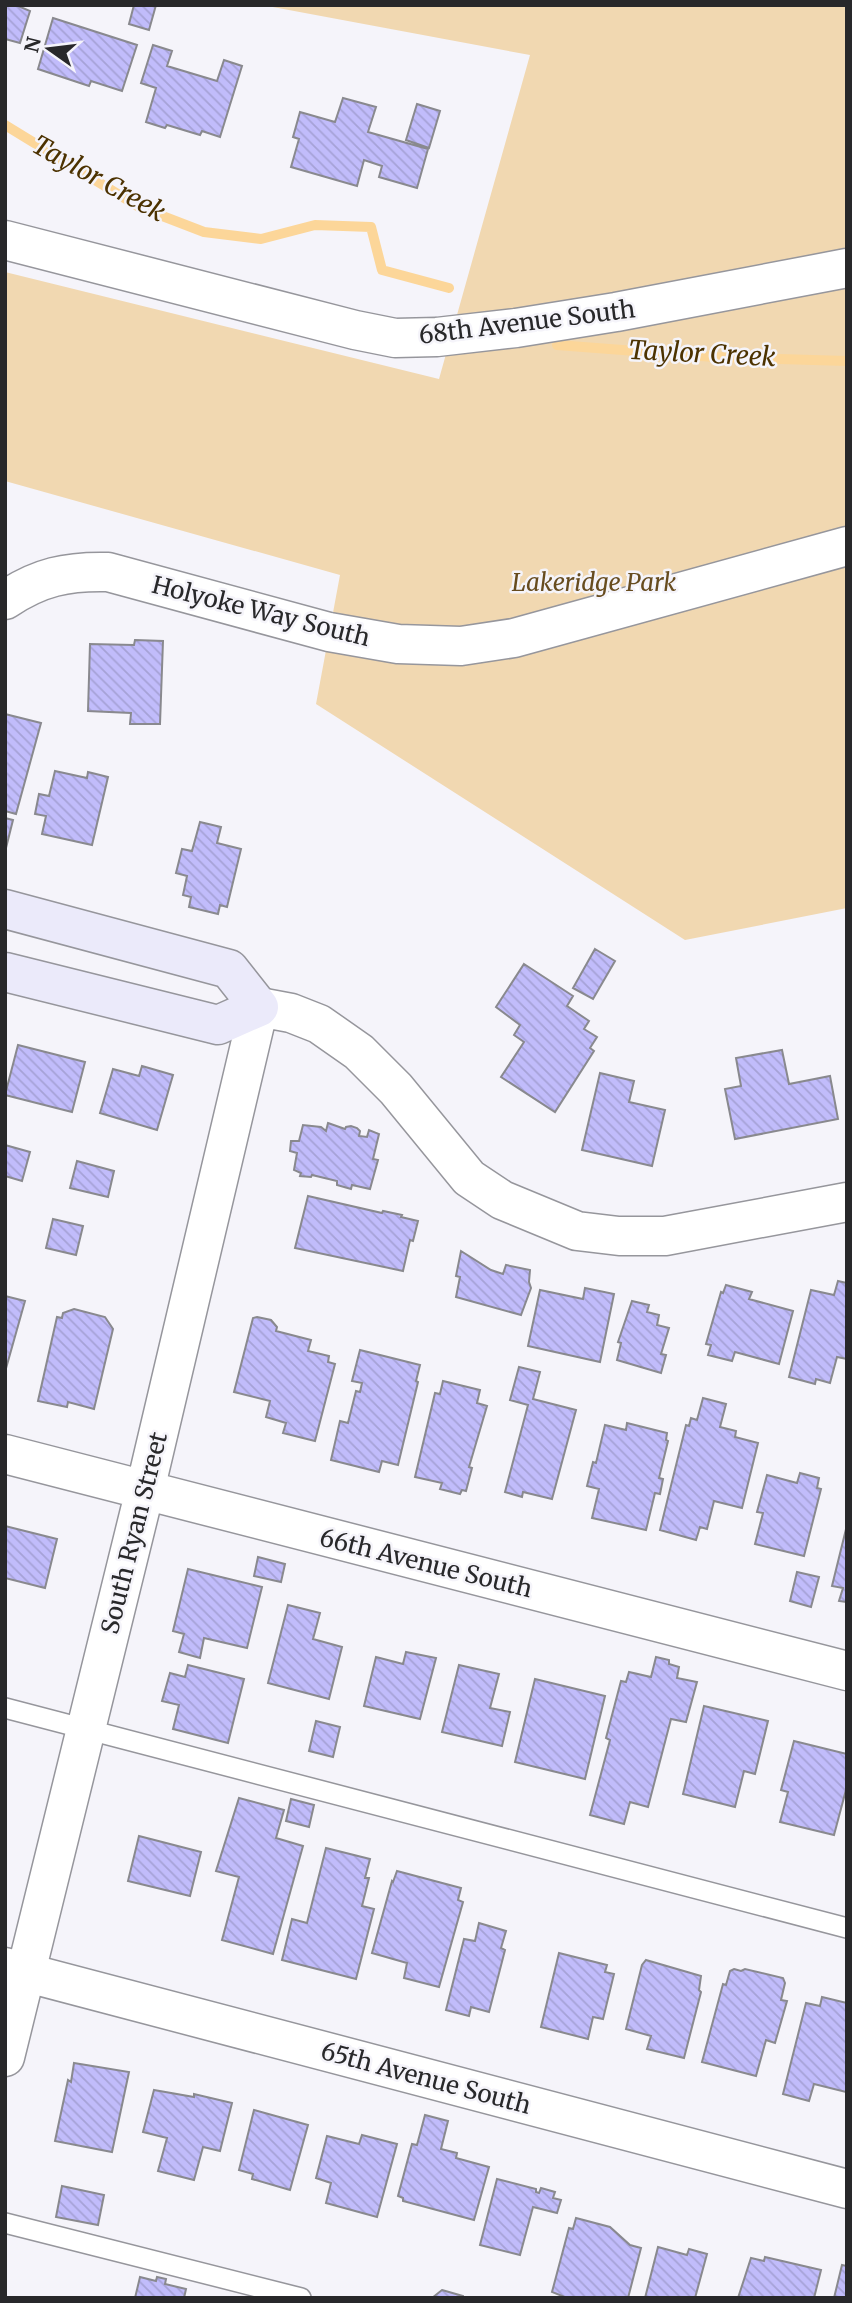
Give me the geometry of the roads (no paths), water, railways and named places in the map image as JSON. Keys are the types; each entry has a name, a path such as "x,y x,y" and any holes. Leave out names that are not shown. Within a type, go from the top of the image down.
{"street":[{"name":"68th Avenue South","path":"5,240 395,338 437,338 516,328 847,268"},
{"name":"Holyoke Way South","path":"5,600 45,578 79,571 108,572 329,632 398,643 461,646 514,638 847,546"},
{"path":"5,909 229,969 259,1007"},
{"path":"5,972 218,1025 259,1007 291,1013 319,1024 359,1052 396,1089 468,1178 502,1200 577,1231 619,1236 665,1236 847,1202"},
{"name":"South Ryan Street","path":"5,2057 16,1970 86,1729 259,1007"},
{"name":"66th Avenue South","path":"5,1454 847,1671"},
{"name":"65th Avenue South","path":"16,1970 847,2189"}],"lane":[{"path":"5,1708 847,1928"},
{"path":"5,2223 301,2298"}],"waterway":[{"name":"Taylor Creek","path":"5,125 139,207 204,232 261,239 315,225 371,227 382,270 449,288"},
{"name":"Taylor Creek","path":"557,345 714,357 847,361"}],"park label":[{"name":"Lakeridge Park","path":"594,582"}]}
